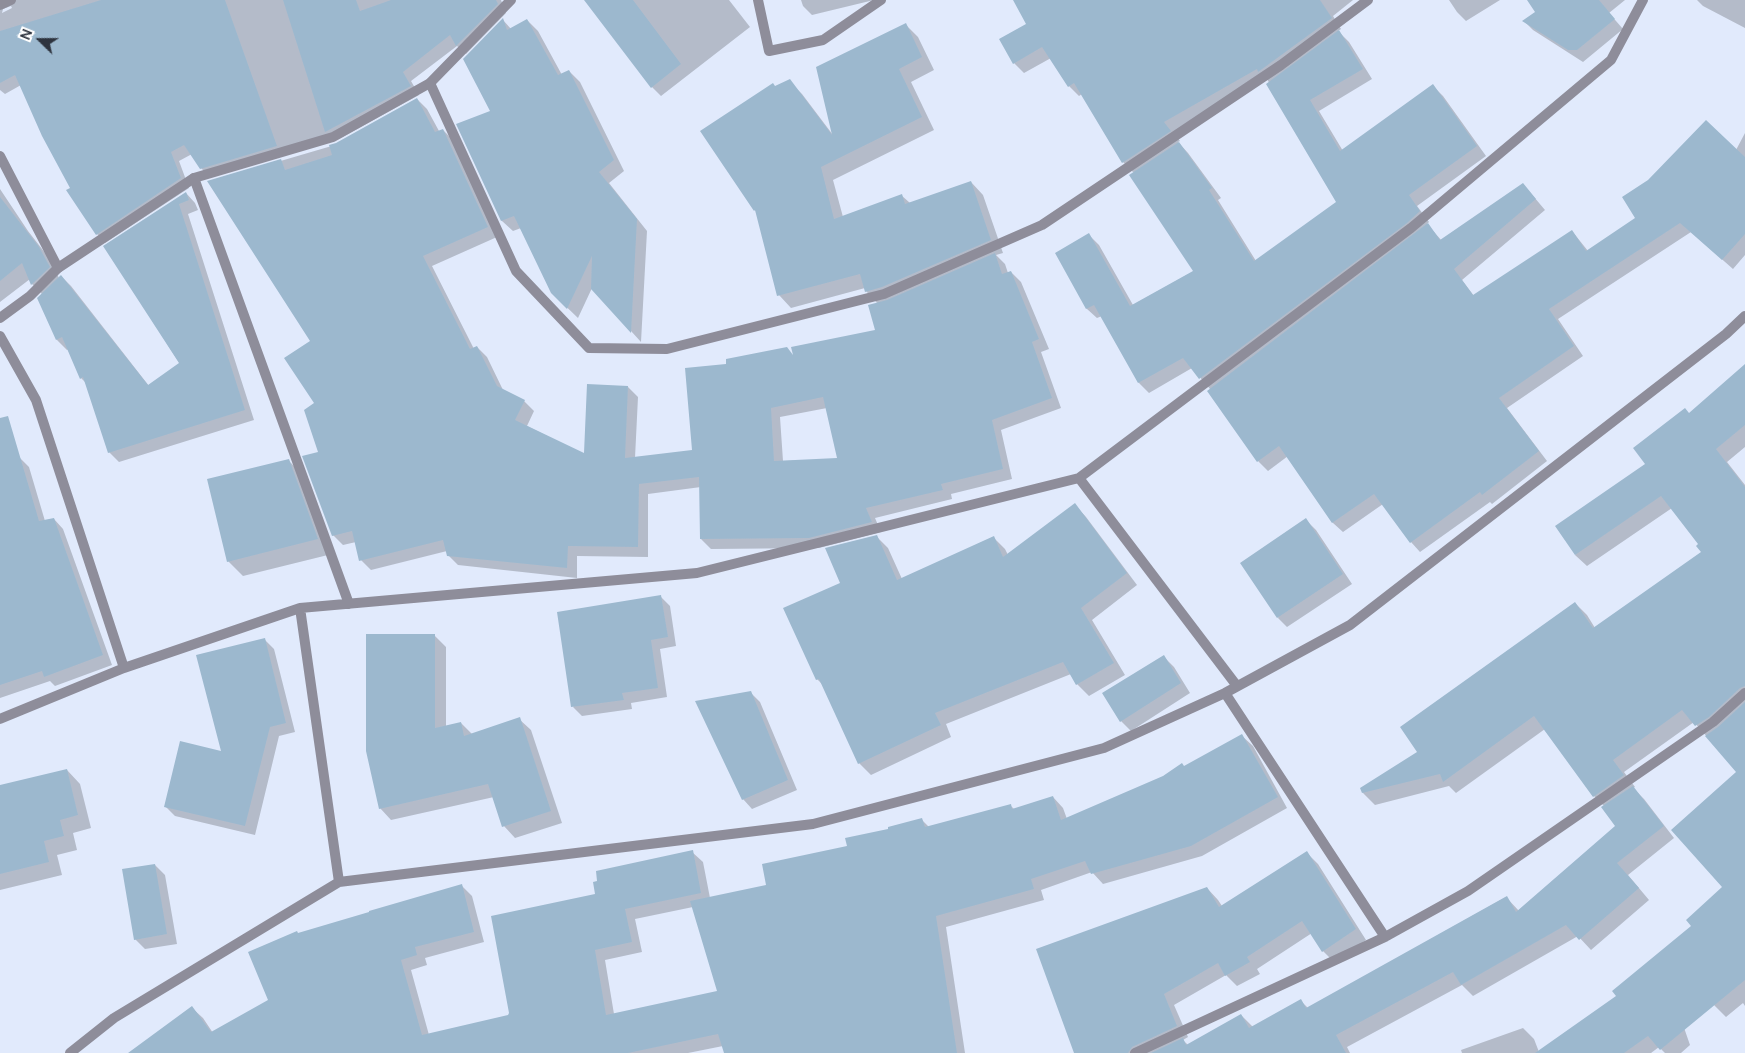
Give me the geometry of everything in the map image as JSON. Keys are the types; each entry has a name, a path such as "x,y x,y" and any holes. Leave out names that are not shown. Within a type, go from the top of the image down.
{"street":[{"path":"0,5 11,0"},
{"path":"0,318 30,296 58,268 194,178 332,136 430,83 511,0"},
{"path":"758,0 769,51 823,40 881,0"},
{"path":"430,83 516,271 589,348 666,349 884,294 1042,225 1281,65 1368,0"},
{"path":"0,719 124,668 300,608 697,573 1079,478 1411,228 1604,67 1611,60 1643,0"},
{"path":"0,156 58,268"},
{"path":"194,178 349,604"},
{"path":"70,1053 114,1018 338,882 813,824 1104,748 1224,693 1350,625 1718,340 1745,316"},
{"path":"0,336 36,400 124,668"},
{"path":"1079,478 1236,686"},
{"path":"300,608 338,882"},
{"path":"1135,1053 1385,937 1468,891 1713,722 1745,692"},
{"path":"1224,693 1385,937"}],"building":[{"path":"101,0 225,0 277,146 200,169 184,145 171,152 181,178 96,235 66,190 70,188 42,136 15,75 0,83 0,31"},
{"path":"283,0 356,0 360,11 391,0 496,0 498,4 456,46 450,35 403,72 411,86 325,132"},
{"path":"584,0 633,0 681,64 651,88"},
{"path":"1013,0 1320,0 1332,18 1258,72 1257,69 1164,122 1171,131 1122,163 1074,83 1068,87 1042,47 1013,64 999,39 1026,24"},
{"path":"1527,0 1599,0 1615,19 1577,50 1568,50 1522,21 1535,12"},
{"path":"503,18 507,30 527,19 558,75 569,70 614,160 599,172 637,219 631,333 591,289 592,256 567,309 551,293 514,216 501,221 456,124 490,111 463,59"},
{"path":"906,23 922,57 899,69 922,117 821,167 834,219 902,194 905,204 971,181 991,240 882,287 865,292 860,274 777,296 755,210 700,131 773,83 775,86 790,79 832,135 816,67"},
{"path":"1339,30 1363,69 1310,100 1340,151 1433,84 1477,146 1409,195 1420,211 1407,223 1199,379 1183,358 1138,383 1094,305 1086,309 1055,253 1089,233 1130,306 1193,271 1129,175 1179,142 1212,188 1209,190 1254,261 1336,202 1266,84"},
{"path":"417,98 435,132 443,129 488,227 423,256 470,349 477,346 497,386 525,400 515,420 584,453 587,384 628,386 625,458 692,450 685,368 726,364 726,359 787,347 793,355 791,347 875,330 868,305 887,300 995,253 1002,274 1011,271 1039,339 1032,342 1052,398 992,420 1003,469 941,484 943,490 866,508 872,522 809,538 700,539 699,477 639,484 638,547 568,546 567,568 447,556 443,540 359,561 352,531 332,536 302,456 318,452 304,410 314,403 284,358 310,341 207,181 281,159 285,170 332,155 329,145 336,143","holes":["823,397 837,458 774,461 771,408"]},
{"path":"1706,120 1745,157 1745,234 1722,260 1680,223 1549,309 1574,346 1499,398 1539,451 1482,495 1480,492 1410,543 1374,494 1332,523 1279,446 1257,462 1207,391 1428,223 1440,240 1523,183 1536,199 1454,269 1473,295 1572,230 1586,251 1635,218 1622,197 1648,180"},
{"path":"186,192 189,200 179,204 245,410 108,453 83,377 80,379 62,337 56,340 37,298 61,275 148,385 179,363 103,246"},
{"path":"0,197 39,247 50,267 31,285 22,263 0,281"},
{"path":"1745,364 1745,425 1716,449 1745,487 1745,686 1740,688 1709,717 1695,726 1682,710 1613,760 1624,775 1593,797 1534,716 1443,782 1440,774 1362,793 1360,788 1417,752 1400,727 1575,602 1593,628 1701,552 1696,546 1698,544 1661,496 1575,555 1555,526 1645,464 1633,448 1685,408 1689,413"},
{"path":"8,416 39,521 54,518 103,655 44,677 42,671 0,685 0,418"},
{"path":"289,459 318,539 227,562 207,479"},
{"path":"1075,503 1127,573 1081,608 1114,663 1076,685 1063,662 935,713 941,725 858,764 819,679 816,680 783,608 840,583 825,548 877,535 897,580 994,536 1003,557"},
{"path":"1306,518 1343,574 1277,618 1240,563"},
{"path":"661,595 668,637 651,640 658,688 622,693 624,700 571,707 557,612"},
{"path":"366,634 435,634 435,728 461,722 464,736 520,717 551,811 502,827 488,784 379,809 366,751"},
{"path":"265,638 286,723 270,727 245,826 164,807 180,741 221,751 196,655"},
{"path":"1164,655 1181,683 1120,722 1102,693"},
{"path":"751,691 788,780 742,800 695,701"},
{"path":"1745,702 1745,980 1660,1050 1648,1036 1624,1053 1535,1053 1616,996 1612,991 1691,926 1686,920 1722,887 1671,830 1736,772 1705,736 1718,727"},
{"path":"1242,734 1278,797 1191,846 1091,874 1085,861 1031,879 1034,889 936,916 957,1053 724,1053 718,1034 628,1053 128,1053 192,1006 211,1032 268,1000 248,952 297,931 298,933 462,884 474,932 415,947 417,955 401,960 422,1035 508,1015 491,916 595,894 593,882 597,881 596,871 693,850 701,893 625,909 632,942 595,950 606,1015 717,991 690,901 766,885 762,864 847,846 845,838 888,829 888,827 922,818 925,827 1011,804 1012,809 1053,796 1061,820 1163,776 1182,763 1184,766"},
{"path":"67,769 78,815 60,820 64,836 44,841 49,862 0,874 0,785"},
{"path":"1633,786 1664,826 1617,863 1639,888 1579,940 1566,925 1461,985 1453,972 1336,1035 1346,1053 1151,1053 1183,1038 1186,1045 1241,1014 1249,1028 1301,999 1306,1008 1507,896 1516,912 1615,826 1601,807"},
{"path":"1307,851 1356,929 1322,952 1302,921 1247,957 1250,962 1225,976 1218,963 1164,994 1177,1026 1132,1047 1128,1053 1074,1053 1036,949 1207,887 1219,907"},
{"path":"155,864 167,934 134,940 122,869"}]}
